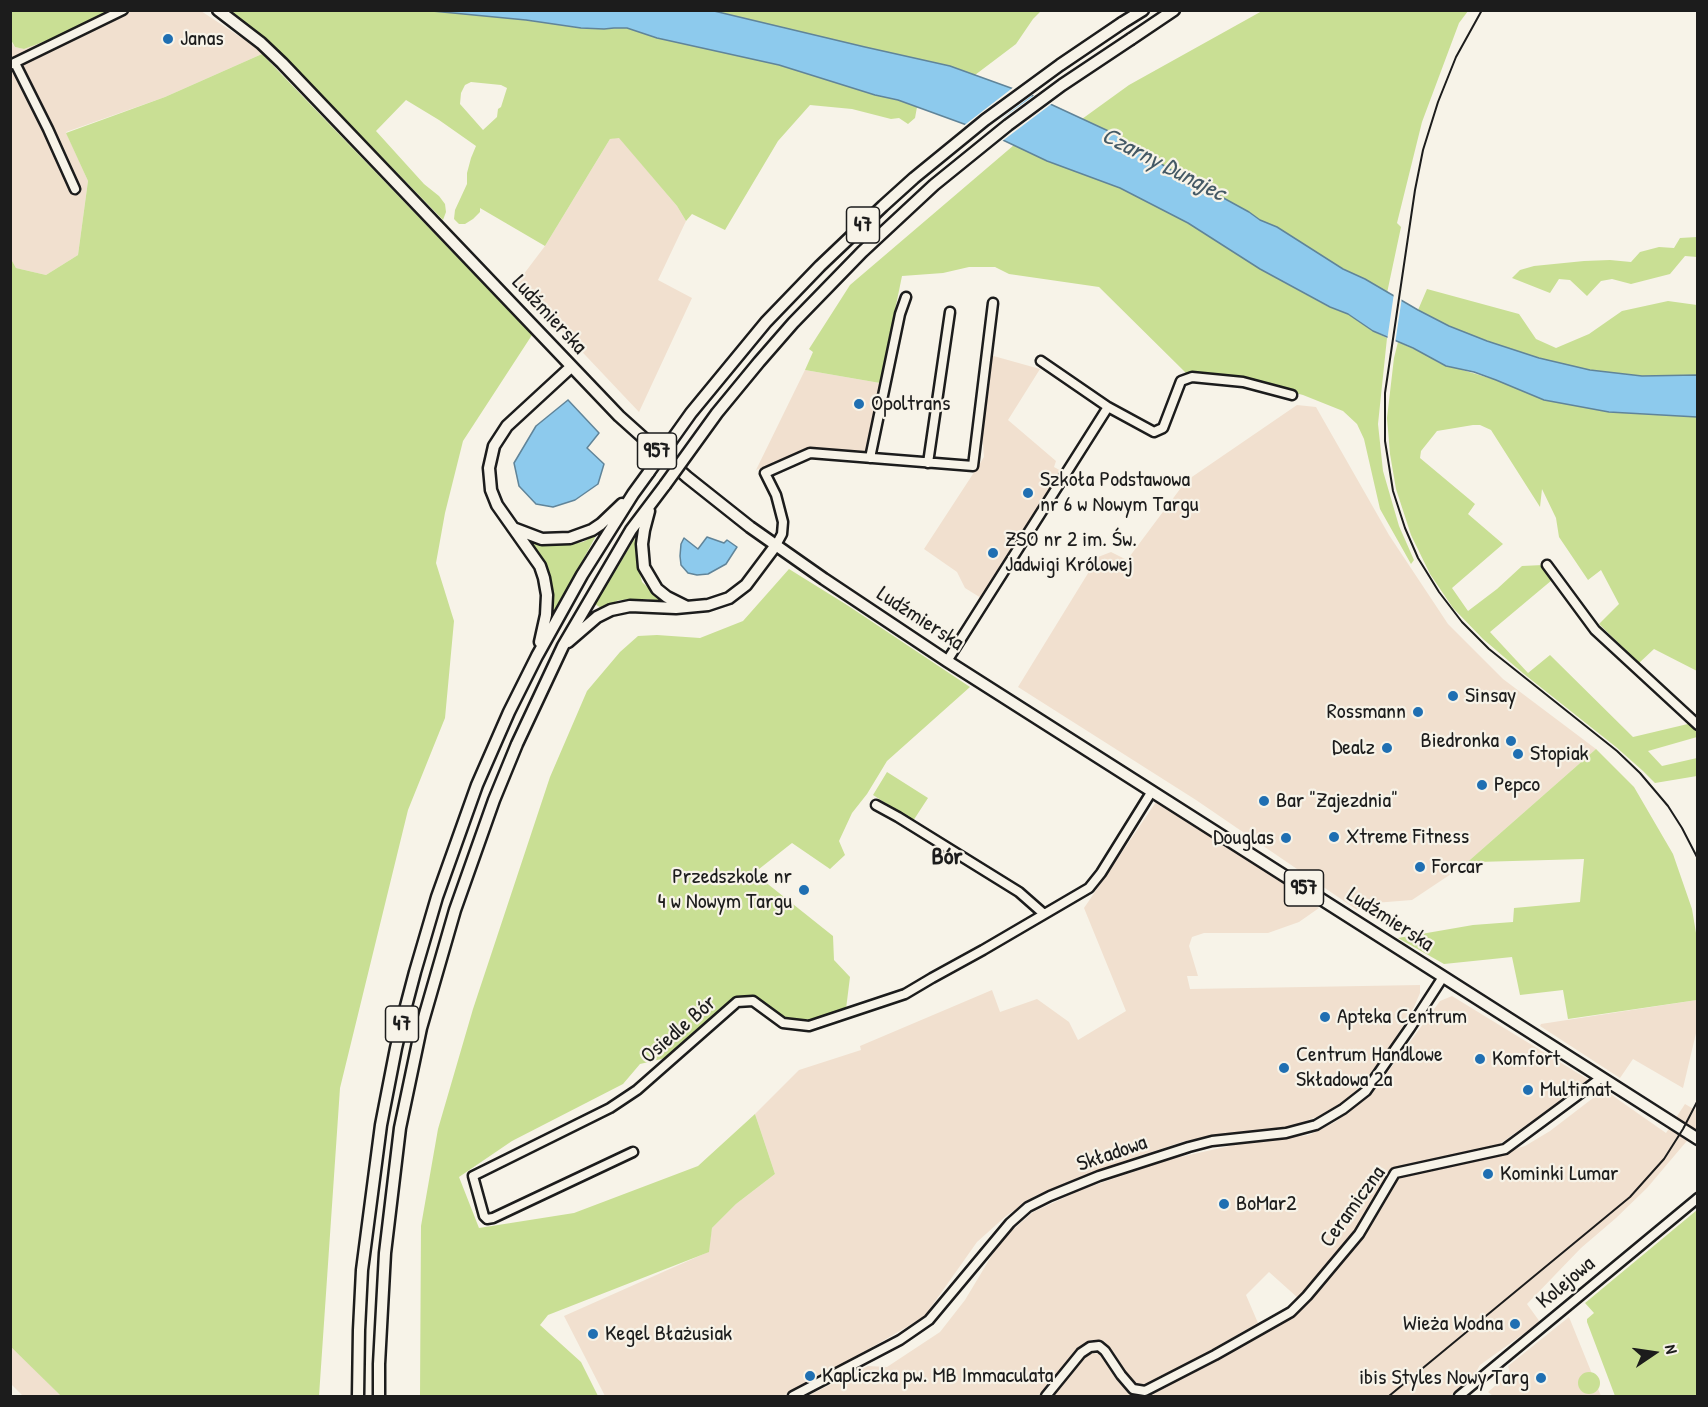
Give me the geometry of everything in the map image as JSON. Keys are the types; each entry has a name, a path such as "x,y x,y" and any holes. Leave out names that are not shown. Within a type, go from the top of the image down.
{"main road":[{"name":"Ludźmierska","path":"218,10 261,43 282,63 619,416 712,497 776,545 947,661 1698,1139"},
{"name":"47","path":"358,1396 360,1305 381,1125 398,1038 426,934 477,785 537,656 582,575 633,494 697,405 759,329 820,266 914,178 985,120 1060,65 1143,10"},
{"name":"47","path":"379,1396 384,1253 400,1128 421,1028 455,910 494,800 517,744 563,646 621,546 652,502 717,414 793,322 862,252 934,185 1062,85 1174,10"},
{"path":"537,656 546,615 547,595 544,578 540,566 497,505 491,490 489,468 494,446 507,426 571,367"},
{"path":"513,528 542,539 570,538 601,524 633,494"},
{"path":"652,502 642,544 644,567 657,589 685,606"},
{"path":"563,646 597,617 611,610 630,606 676,608 718,602 746,585 776,545"}],"street":[{"path":"75,189 48,129 13,64 123,10"},
{"path":"870,458 900,314 906,297"},
{"path":"776,545 782,534 783,522 776,495 765,472 810,453 973,466 993,303"},
{"path":"928,463 950,312"},
{"path":"1041,361 1108,407 1154,432 1163,428 1181,381 1192,377 1243,382 1292,395"},
{"path":"947,661 1108,407"},
{"path":"1547,564 1595,630 1698,725"},
{"name":"Osiedle Bór","path":"633,1152 493,1218 487,1219 484,1216 473,1176 601,1113 638,1090 737,1002 753,1001 783,1023 809,1026 906,994 1089,888 1101,873 1152,791"},
{"path":"876,805 1019,892 1044,914"},
{"name":"Składowa","path":"793,1396 900,1340 929,1320 1010,1223 1028,1207 1099,1176 1180,1150 1212,1141 1286,1132 1316,1125 1343,1109 1366,1090 1443,977"},
{"name":"Ceramiczna","path":"1046,1396 1081,1353 1090,1347 1099,1346 1133,1389 1145,1391 1291,1312 1359,1234 1395,1173 1505,1149 1601,1078"},
{"name":"Kolejowa","path":"1459,1396 1698,1198"}],"shaded area":[{"path":"110,11 201,11 251,44 262,54 165,97 66,132 88,181 78,255 46,275 16,268 11,259 10,40 15,47 24,49"},
{"path":"619,137 677,206 686,221 658,280 692,298 639,412 517,283 545,246 610,139"},
{"path":"990,355 1040,369 1008,420 1056,461 1054,467 1063,472 981,598 965,588 957,572 924,549 984,457 981,418"},
{"path":"805,370 880,383 867,454 815,448 756,470"},
{"path":"1297,405 1316,407 1389,535 1448,624 1503,679 1596,749 1463,866 1412,900 1362,904 1357,910 1196,800 1018,687 1098,557 1111,552 1127,560 1186,481"},
{"path":"1158,799 1319,908 1299,922 1268,933 1204,933 1192,937 1189,946 1198,976 1187,976 1190,989 1420,985 1420,993 1414,1007 1379,1065 1349,1098 1325,1114 1289,1127 1185,1141 1097,1170 1035,1196 1006,1216 977,1242 924,1317 783,1396 605,1396 564,1316 708,1252 712,1228 736,1204 775,1174 755,1114 799,1070 861,1050 860,1046 992,990 1000,1012 1037,999 1069,1022 1078,1040 1126,1011 1084,908"},
{"path":"1452,996 1589,1080 1497,1146 1392,1168 1356,1230 1298,1298 1269,1272 1246,1295 1258,1323 1158,1380 1140,1386 1132,1383 1104,1341 1091,1340 1073,1355 1038,1396 807,1396 868,1366 887,1367 940,1332 965,1300 1001,1240 1033,1212 1083,1189 1171,1159 1234,1145 1309,1135 1335,1122 1371,1095 1440,1001"},
{"path":"1697,1000 1697,1029 1683,1088 1633,1059 1620,1078 1540,1026 1541,1024"},
{"path":"1606,1091 1666,1133 1685,1104 1697,1111 1697,1129 1647,1188 1581,1248 1527,1304 1540,1322 1480,1365 1473,1377 1450,1396 1052,1396 1076,1366 1091,1353 1100,1354 1133,1395 1148,1395 1198,1369 1298,1313 1362,1239 1399,1177 1492,1156 1525,1146"},
{"path":"1569,1317 1601,1396 1493,1396 1488,1392 1510,1373 1508,1366"},
{"path":"10,1346 61,1396 23,1396 11,1384"}],"green space":[{"path":"11,10 110,11 24,49 15,47 11,40"},
{"path":"432,10 581,28 627,28 657,38 779,65 917,107 915,118 908,124 899,118 891,119 852,109 810,105 778,141 725,230 692,214 686,221 677,206 619,138 610,139 545,246 480,208 480,212 465,224 459,224 454,219 455,210 467,184 467,173 476,146 406,100 376,131 424,184 439,196 445,204 446,212 443,220 284,56 231,11","holes":["471,82 501,85 507,88 501,107 498,109 497,117 483,130 460,104 461,93 465,85"]},
{"path":"714,11 1041,11 1016,44 975,75 950,66"},
{"path":"1262,11 1468,11 1459,23 1422,122 1397,223 1401,227 1387,293 1343,269 1277,227 1260,220 1202,183 1173,171 1117,135 1082,119 1129,85"},
{"path":"262,54 532,335 463,441 445,513 436,563 454,621 445,718 408,810 340,1088 319,1396 61,1396 10,1346 11,259 16,268 46,275 78,255 88,181 66,133 165,97"},
{"path":"1014,145 1047,161 1120,188 1188,223 1260,269 1329,307 1348,314 1387,338 1378,424 1383,471 1399,526 1414,560 1411,564 1380,509 1364,439 1357,424 1343,411 1303,395 1269,386 1236,379 1186,373 1099,287 1009,274 995,267 969,267 943,273 902,276 880,383 805,370 813,352 809,349 850,285"},
{"path":"1697,237 1697,257 1685,256 1670,274 1631,284 1612,279 1601,281 1587,296 1570,280 1559,279 1550,293 1512,278 1520,270 1534,266 1584,261 1631,262 1640,252 1659,247 1674,248 1680,238"},
{"path":"1427,289 1519,314 1536,339 1556,348 1589,334 1622,311 1668,301 1697,305 1697,375 1642,376 1590,370 1539,358 1449,326 1418,310"},
{"path":"1398,342 1439,363 1496,380 1544,400 1609,412 1697,417 1697,671 1654,649 1639,663 1599,624 1619,604 1601,570 1588,580 1559,537 1556,518 1542,489 1540,507 1491,430 1480,425 1473,425 1437,431 1421,451 1420,458 1475,504 1468,514 1503,544 1452,588 1468,611 1522,566 1543,565 1552,580 1490,632 1528,673 1550,655 1633,737 1692,723 1697,728 1697,737 1648,751 1662,766 1697,758 1697,776 1655,783 1616,747 1483,639 1453,608 1430,574 1411,535 1396,489 1387,418"},
{"path":"640,530 637,547 642,582 663,602 646,599 619,600 601,608 595,604"},
{"path":"597,534 553,615 551,581 542,557 529,541 565,545 583,542"},
{"path":"789,569 970,687 887,761 867,794 852,813 839,841 845,855 830,869 792,843 754,873 833,936 834,960 850,977 846,1009 812,1019 787,1020 755,998 737,997 670,1057 640,1064 623,1084 512,1141 459,1177 479,1228 574,1213 698,1166 755,1114 775,1174 736,1204 712,1228 709,1252 548,1315 540,1325 581,1362 598,1396 420,1396 421,1226 438,1129 473,1009 550,777 587,691 620,652 638,636 700,638 743,621"},
{"path":"1596,749 1634,787 1673,854 1692,909 1697,939 1697,1000 1568,1019 1563,990 1520,995 1512,957 1444,964 1398,938 1473,925 1513,922 1514,908 1580,902 1584,859 1477,862 1463,866"},
{"path":"887,772 928,798 913,821 873,795"},
{"path":"1697,1210 1697,1395 1615,1396 1587,1322 1587,1319 1594,1313 1585,1303"},
{"path":"1589,1372 1597,1375 1600,1383 1597,1391 1589,1394 1581,1391 1578,1383 1581,1375"}],"water":[{"path":"432,11 714,11 950,66 1033,96 1117,135 1173,171 1202,183 1260,220 1277,227 1343,269 1449,326 1539,358 1590,370 1642,376 1697,375 1697,417 1609,412 1544,400 1474,372 1446,366 1413,348 1373,331 1348,314 1330,307 1260,269 1188,223 1120,188 1047,161 986,132 898,100 779,65 657,38 627,28 581,28"},
{"path":"568,400 599,433 587,448 604,464 598,484 575,500 553,507 536,504 519,486 514,463 536,426"},
{"path":"707,537 724,543 727,540 737,547 726,564 708,574 688,573 681,565 681,544 684,538 698,549"}],"pier":[{"path":"1015,86 1035,93 997,122 1036,94 1054,102 1001,142 962,127"},
{"path":"1394,293 1402,297 1395,344 1387,341"}],"railway":[{"path":"1482,10 1456,57 1438,102 1423,150 1415,190 1385,393 1385,441 1393,491 1418,558 1439,592 1462,622 1489,649 1617,751 1640,773 1668,806 1698,859"},
{"path":"1389,1396 1630,1197 1664,1159 1698,1100"}],"place":[{"name":"Janas","path":"168,39"},
{"name":"Opoltrans","path":"859,404"},
{"name":"Szkoła Podstawowa nr 6 w Nowym Targu","path":"1028,493"},
{"name":"ZSO nr 2 im. Św. Jadwigi Królowej","path":"993,553"},
{"name":"Sinsay","path":"1453,696"},
{"name":"Rossmann","path":"1418,712"},
{"name":"Biedronka","path":"1511,741"},
{"name":"Dealz","path":"1387,748"},
{"name":"Stopiak","path":"1518,754"},
{"name":"Pepco","path":"1482,785"},
{"name":"Bar \"Zajezdnia\"","path":"1264,801"},
{"name":"Xtreme Fitness","path":"1334,837"},
{"name":"Douglas","path":"1286,838"},
{"name":"Forcar","path":"1420,867"},
{"name":"Przedszkole nr 4 w Nowym Targu","path":"804,890"},
{"name":"Apteka Centrum","path":"1325,1017"},
{"name":"Komfort","path":"1480,1059"},
{"name":"Centrum Handlowe Składowa 2a","path":"1284,1068"},
{"name":"Multimat","path":"1528,1090"},
{"name":"Kominki Lumar","path":"1488,1174"},
{"name":"BoMar2","path":"1224,1204"},
{"name":"Wieża Wodna","path":"1515,1324"},
{"name":"Kegel Błażusiak","path":"593,1334"},
{"name":"Kapliczka pw. MB Immaculata","path":"810,1376"},
{"name":"ibis Styles Nowy Targ","path":"1541,1378"}],"district":[{"name":"Bór","path":"947,858"}],"water label":[{"name":"Czarny Dunajec","path":"1163,165"}]}
